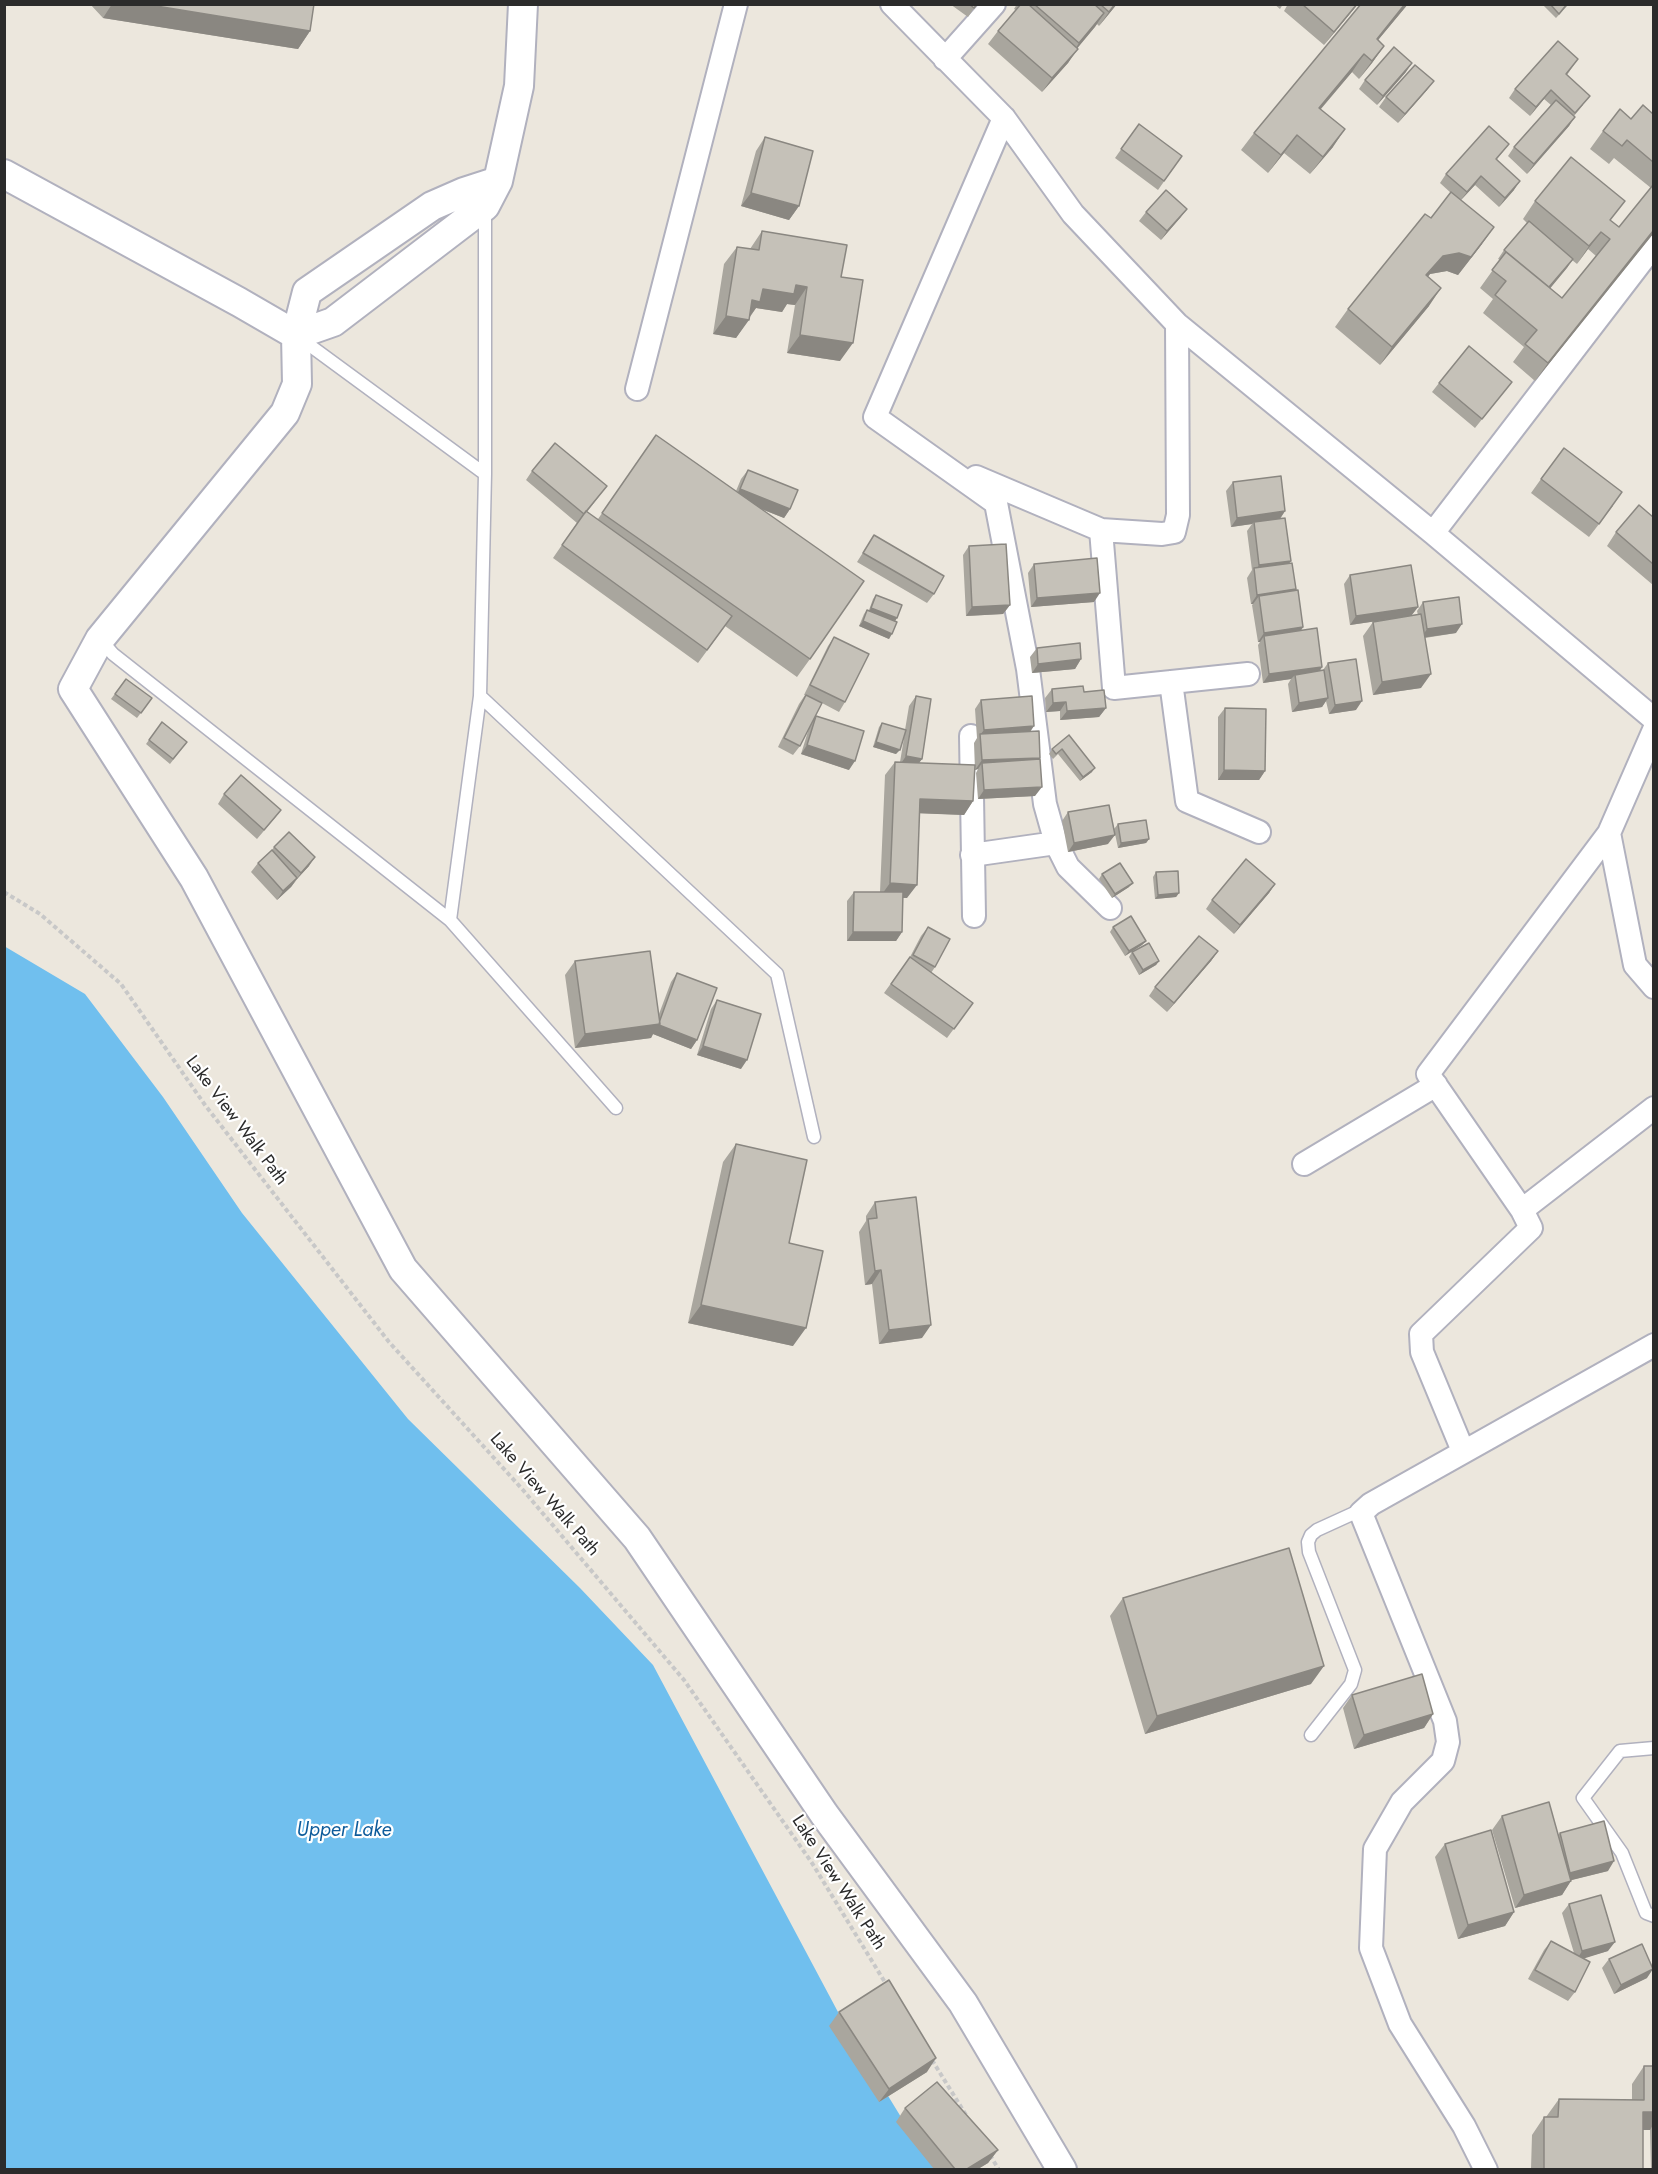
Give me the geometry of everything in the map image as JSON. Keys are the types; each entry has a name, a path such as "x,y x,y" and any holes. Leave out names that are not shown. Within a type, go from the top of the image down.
{"street":[{"path":"4,174 296,335 333,322 485,206 498,181 519,86 523,4"},
{"path":"638,389 736,4"},
{"path":"892,4 1004,118 1073,214 1177,324 1432,533 1653,719"},
{"path":"945,59 994,4"},
{"path":"1004,118 875,417 996,504 1028,669 1045,804 1056,843 1068,867 1110,908"},
{"path":"498,181 432,206 307,292 296,335 297,384 285,413 100,639 73,689 194,878 404,1269 637,1538 824,1814 963,2003 1062,2169"},
{"path":"1432,533 1653,244"},
{"path":"936,460 1101,530 1162,534 1174,532 1178,515 1177,324"},
{"path":"1101,530 1114,688 1248,674"},
{"path":"1171,682 1186,801 1259,832"},
{"path":"1463,1451 1422,1352 1421,1334 1531,1228 1522,1210 1428,1074 1609,833 1653,730"},
{"path":"971,736 974,916"},
{"path":"1609,833 1635,965 1653,987"},
{"path":"972,855 1056,843"},
{"path":"1304,1164 1436,1085"},
{"path":"1522,1210 1653,1108"},
{"path":"1486,2169 1464,2126 1400,2024 1371,1948 1375,1849 1402,1802 1443,1761 1448,1742 1445,1721 1361,1514 1367,1507 1463,1451 1653,1345"}],"lane":[{"path":"450,920 480,696 485,474 485,206"},
{"path":"296,335 485,474"},
{"path":"100,639 112,654 450,920 616,1108"},
{"path":"480,696 777,974 814,1137"},
{"path":"1311,1735 1351,1684 1355,1670 1309,1552 1308,1542 1317,1530 1367,1507"},
{"path":"1653,1748 1620,1751 1583,1798 1622,1853 1646,1913 1653,1916"}],"path":[{"name":"Lake View Walk Path","path":"4,892 40,914 120,984 205,1104 389,1342 523,1490 684,1680 812,1863 887,1986"},
{"path":"931,2057 968,2118"},
{"path":"987,2149 999,2169"}],"water":[{"name":"Upper Lake","path":"4,946 85,994 163,1097 242,1213 408,1419 580,1588 653,1665 846,2027 904,2122 962,2169 5,2169"}],"building":[{"path":"144,4 314,4 310,31"},
{"path":"1021,4 1028,4 1078,49 1052,78 998,31"},
{"path":"1034,4 1094,4 1104,13 1079,43"},
{"path":"1100,4 1115,4 1109,12"},
{"path":"1302,4 1357,4 1334,32"},
{"path":"1361,4 1405,4 1377,39 1384,46 1372,61 1364,54 1319,108 1345,129 1323,157 1297,135 1281,155 1254,133"},
{"path":"1550,4 1567,4 1559,14"},
{"path":"1558,41 1578,59 1566,74 1590,96 1575,113 1551,90 1536,107 1515,89"},
{"path":"1394,47 1412,63 1383,96 1365,80"},
{"path":"1415,65 1434,81 1405,114 1386,97"},
{"path":"1556,100 1575,117 1534,164 1514,147"},
{"path":"1643,105 1653,114 1653,162 1627,140 1622,146 1603,131 1620,109 1631,119"},
{"path":"1139,124 1182,156 1164,181 1121,149"},
{"path":"1489,126 1509,144 1496,159 1520,181 1505,198 1481,176 1467,192 1446,174"},
{"path":"765,137 813,151 799,206 751,193"},
{"path":"1571,157 1625,201 1610,220 1619,227 1653,185 1653,231 1548,363 1525,344 1537,330 1495,295 1506,281 1492,270 1506,252 1562,298 1610,239 1601,232 1589,246 1535,201"},
{"path":"1166,190 1187,209 1167,231 1146,212"},
{"path":"1451,192 1494,227 1471,257 1459,253 1443,256 1426,275 1441,288 1392,347 1348,309 1425,214 1431,218"},
{"path":"1529,221 1573,259 1549,287 1504,250"},
{"path":"762,231 847,245 841,277 863,280 853,343 800,335 807,287 796,285 794,294 763,289 760,302 752,300 749,320 726,316 737,247 759,250"},
{"path":"1469,346 1512,382 1482,419 1439,383"},
{"path":"656,435 864,581 810,659 602,513"},
{"path":"555,443 607,486 584,514 532,471"},
{"path":"1564,448 1622,492 1599,524 1541,479"},
{"path":"748,470 798,490 790,509 740,489"},
{"path":"1281,476 1285,511 1237,518 1233,482"},
{"path":"1639,505 1653,517 1653,564 1616,532"},
{"path":"586,511 732,616 707,650 562,545"},
{"path":"1285,518 1291,561 1259,565 1254,522"},
{"path":"874,535 944,576 934,594 863,553"},
{"path":"1006,544 1010,605 972,607 969,546"},
{"path":"1097,558 1100,593 1037,598 1034,564"},
{"path":"1292,563 1296,589 1257,595 1254,568"},
{"path":"1411,565 1418,607 1356,616 1350,575"},
{"path":"1298,590 1303,627 1264,633 1259,596"},
{"path":"876,595 902,605 897,618 871,608"},
{"path":"1459,597 1462,624 1427,629 1423,602"},
{"path":"867,610 897,622 892,634 863,621"},
{"path":"1421,614 1431,674 1382,682 1373,622"},
{"path":"1317,628 1322,667 1269,674 1264,636"},
{"path":"834,637 869,654 845,702 810,685"},
{"path":"1080,643 1081,659 1038,664 1037,648"},
{"path":"1356,659 1362,701 1335,705 1328,663"},
{"path":"1324,670 1328,698 1299,703 1295,675"},
{"path":"126,679 152,698 141,713 115,694"},
{"path":"1083,686 1084,692 1104,690 1106,708 1067,711 1066,702 1053,703 1052,689"},
{"path":"806,695 822,703 800,746 784,738"},
{"path":"916,696 931,699 922,759 906,756"},
{"path":"1032,696 1034,726 984,730 981,700"},
{"path":"1225,708 1266,709 1265,771 1224,770"},
{"path":"816,716 864,731 855,761 807,745"},
{"path":"162,722 187,742 173,759 149,740"},
{"path":"882,723 906,730 900,750 876,742"},
{"path":"1039,731 1040,758 982,760 980,734"},
{"path":"1069,735 1095,768 1083,777 1062,749 1056,754 1052,749"},
{"path":"1040,759 1042,787 984,790 982,763"},
{"path":"895,762 975,765 973,801 920,799 917,885 890,883"},
{"path":"241,775 281,810 264,830 224,794"},
{"path":"1109,805 1115,835 1074,843 1068,812"},
{"path":"1146,820 1149,839 1121,843 1118,824"},
{"path":"289,832 315,857 301,873 274,847"},
{"path":"272,850 297,878 283,891 258,863"},
{"path":"1246,859 1275,884 1240,925 1212,900"},
{"path":"1120,863 1133,883 1115,894 1102,874"},
{"path":"1178,871 1179,893 1158,895 1156,872"},
{"path":"854,892 903,892 902,932 853,932"},
{"path":"1131,916 1146,941 1129,951 1113,927"},
{"path":"928,927 950,939 935,967 913,955"},
{"path":"1199,936 1218,951 1174,1003 1155,987"},
{"path":"1149,943 1159,961 1143,970 1132,952"},
{"path":"650,951 660,1024 585,1034 575,961"},
{"path":"910,957 973,1003 954,1029 891,984"},
{"path":"677,973 717,988 697,1040 659,1025"},
{"path":"717,1000 761,1014 747,1060 703,1046"},
{"path":"736,1144 807,1160 789,1243 823,1251 806,1328 701,1305"},
{"path":"916,1197 931,1325 889,1330 881,1270 875,1271 868,1219 877,1218 875,1202"},
{"path":"1289,1548 1324,1666 1157,1716 1123,1598"},
{"path":"1422,1674 1433,1714 1364,1735 1352,1695"},
{"path":"1549,1802 1571,1881 1524,1895 1502,1816"},
{"path":"1604,1821 1614,1861 1570,1873 1560,1833"},
{"path":"1491,1830 1514,1912 1468,1925 1445,1844"},
{"path":"1601,1895 1615,1942 1582,1951 1569,1904"},
{"path":"1551,1941 1590,1962 1575,1992 1535,1970"},
{"path":"1642,1944 1653,1969 1621,1985 1609,1959"},
{"path":"889,1980 936,2058 889,2089 839,2012"},
{"path":"1644,2066 1653,2066 1653,2112 1643,2112 1643,2169 1544,2169 1544,2117 1558,2117 1559,2099 1644,2100"},
{"path":"937,2082 998,2150 967,2169 955,2169 905,2108"}]}
